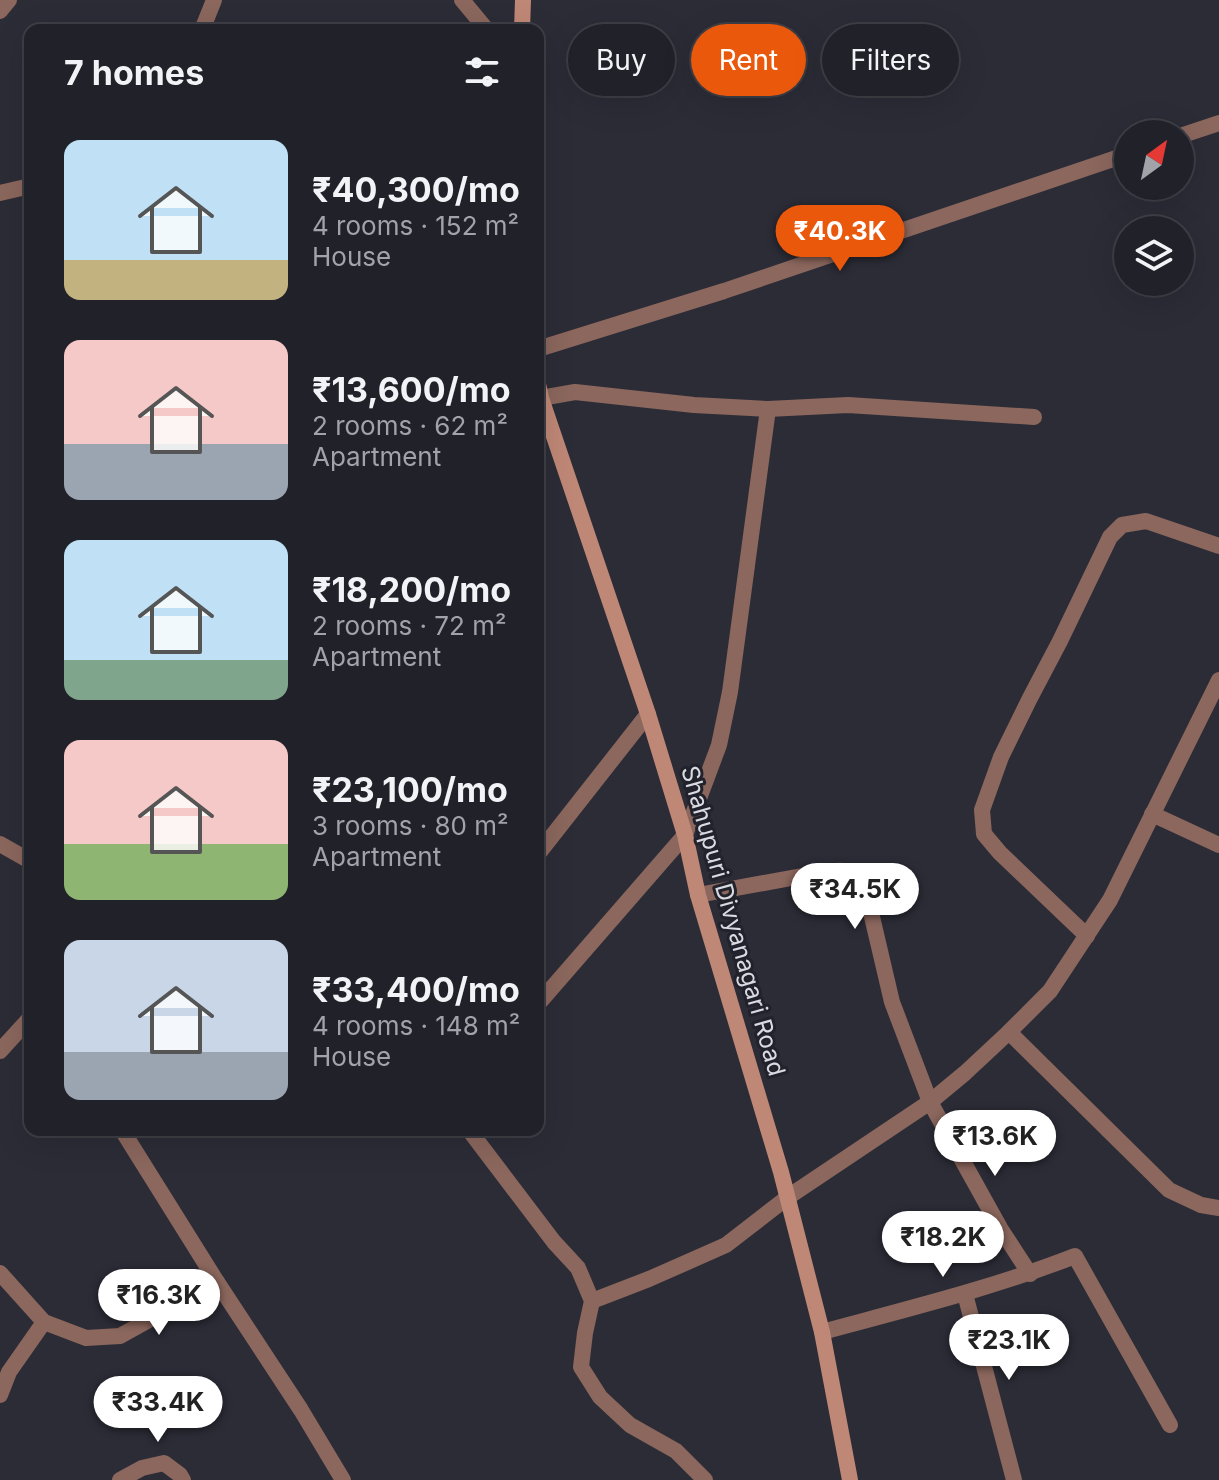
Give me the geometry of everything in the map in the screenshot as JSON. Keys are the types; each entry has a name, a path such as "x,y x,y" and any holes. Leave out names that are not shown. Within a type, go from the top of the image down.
{"main road":[{"path":"522,24 523,0"},
{"name":"Shahupuri Divyanagari Road","path":"544,406 648,714 685,835 698,895 788,1197 822,1332 850,1480"}],"street":[{"path":"0,11 9,0"},
{"path":"204,24 214,0"},
{"path":"462,0 482,24"},
{"path":"1194,131 1219,123"},
{"path":"544,347 724,291 1114,159"},
{"path":"0,193 24,187"},
{"path":"544,391 768,409 848,405 1034,417"},
{"path":"544,997 685,835 719,745 730,692 768,409"},
{"path":"1087,936 984,834 982,810 1001,757 1110,537 1122,525 1146,521 1219,546"},
{"path":"592,1301 726,1245 788,1197 930,1102 1009,1032 1050,991 1110,900 1219,680"},
{"path":"544,846 648,714"},
{"path":"1152,814 1219,845"},
{"path":"0,844 24,858"},
{"path":"698,895 824,872 845,870 856,875 865,887 892,1002 930,1102 1000,1228 1030,1274"},
{"path":"0,1051 24,1025"},
{"path":"1009,1032 1169,1190 1201,1205 1219,1208"},
{"path":"126,1136 343,1480"},
{"path":"474,1136 554,1242 578,1268 592,1301 581,1367 600,1397 630,1425 676,1451 705,1480"},
{"path":"822,1332 965,1294 1075,1256 1170,1425"},
{"path":"0,1273 44,1322 86,1338 120,1336 217,1282"},
{"path":"965,1294 1014,1480"},
{"path":"0,1395 9,1372 44,1322"},
{"path":"120,1480 142,1468 164,1463 183,1480"}]}
